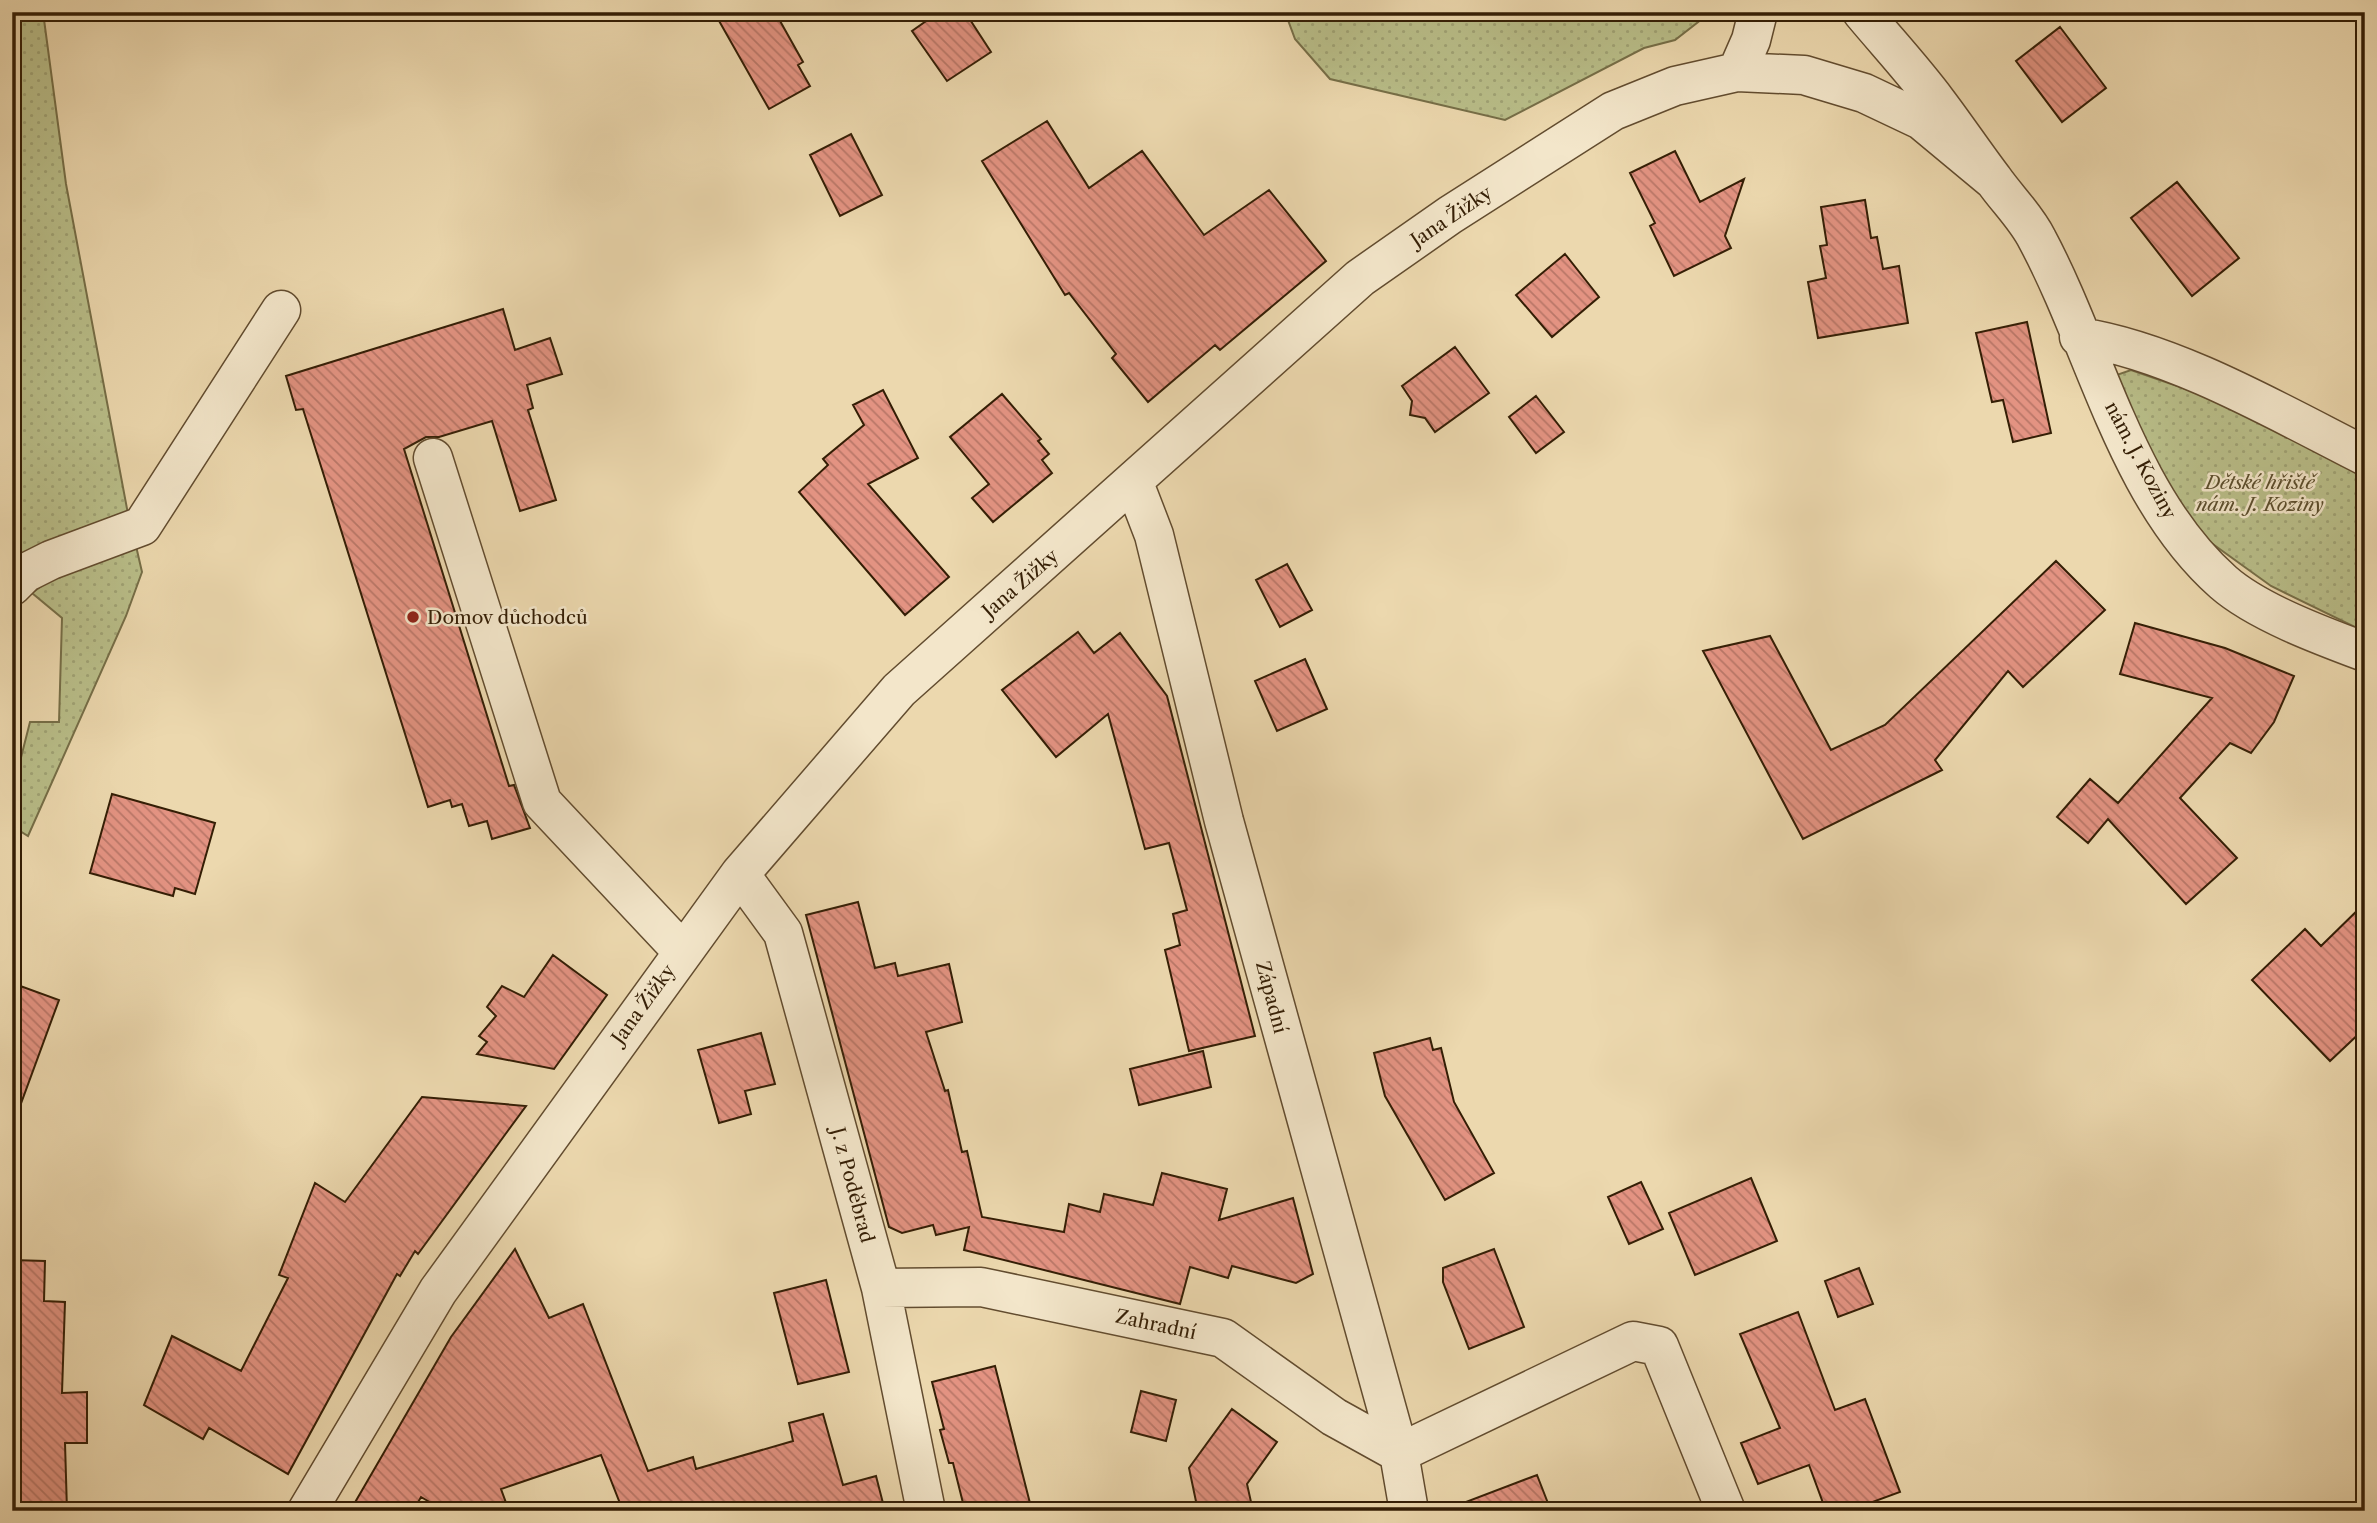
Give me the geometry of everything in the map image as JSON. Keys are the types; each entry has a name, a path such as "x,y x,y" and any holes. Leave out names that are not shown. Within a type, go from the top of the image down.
{"street":[{"path":"1737,72 1751,40 1758,12"},
{"path":"1862,12 1936,100 1992,179"},
{"name":"Jana Žižky","path":"307,1511 438,1291 740,874 899,690 1134,483 1151,463 1360,278 1450,215 1613,111 1675,86 1737,72 1804,75 1864,93 1921,120 1992,179"},
{"name":"nám. J. Koziny","path":"1992,179 2035,235 2063,289 2080,337 2148,481 2193,550 2224,583 2274,613 2365,652"},
{"path":"12,586 25,573 51,560 142,526 281,310"},
{"path":"2080,337 2117,343 2252,398 2365,456"},
{"path":"433,458 542,802 682,951"},
{"name":"Západní","path":"1134,483 1154,536 1224,821 1399,1453 1409,1511"},
{"name":"J. z Poděbrad","path":"740,874 783,933 881,1288 926,1511"},
{"name":"Zahradní","path":"881,1288 981,1287 1223,1338 1334,1417 1399,1453"},
{"path":"1399,1453 1633,1341 1659,1346 1726,1511"}],"green space":[{"path":"12,12 43,12 66,184 128,514 12,567"},
{"path":"1285,12 1711,12 1675,40 1644,48 1505,120 1330,79 1295,39"},
{"name":"Dětské hřiště nám. J. Koziny","path":"2131,370 2232,405 2365,473 2365,632 2271,586 2210,542 2135,448 2105,379"},
{"path":"136,546 142,572 126,616 28,836 12,826 12,793 30,722 59,722 62,618 32,593 51,579"}],"building":[{"path":"714,12 775,12 803,62 798,65 810,86 769,109"},
{"path":"939,12 965,12 991,52 947,81 912,31"},
{"path":"2060,27 2106,88 2062,122 2016,61"},
{"path":"1047,121 1089,188 1142,151 1204,235 1269,190 1326,261 1220,350 1215,345 1148,402 1112,358 1116,354 1069,293 1065,295 982,161"},
{"path":"851,134 882,195 840,216 810,155"},
{"path":"1675,151 1700,202 1744,179 1725,236 1731,248 1674,276 1650,226 1655,223 1630,173"},
{"path":"2177,182 2239,258 2192,296 2131,218"},
{"path":"1865,200 1871,238 1877,237 1883,269 1899,266 1908,323 1818,338 1808,282 1826,278 1820,246 1827,245 1821,207"},
{"path":"1565,254 1599,297 1552,337 1516,295"},
{"name":"Domov důchodců","path":"503,309 515,350 550,338 562,374 527,385 533,408 528,410 556,500 520,511 492,421 439,437 426,437 404,449 509,786 514,785 530,828 492,839 487,821 469,826 462,804 452,807 450,800 428,807 303,409 296,410 286,376"},
{"path":"2027,322 2051,433 2013,442 2003,400 1992,402 1976,333"},
{"path":"1455,347 1489,393 1435,432 1425,418 1410,415 1412,401 1402,386"},
{"path":"883,390 918,458 868,484 949,577 905,615 799,492 828,465 823,459 864,425 853,405"},
{"path":"1002,394 1041,439 1038,441 1049,454 1042,460 1052,473 993,522 972,498 989,484 950,437"},
{"path":"1536,396 1564,432 1536,453 1509,417"},
{"path":"2056,561 2105,610 2023,687 2008,671 1935,760 1942,770 1803,839 1703,651 1770,636 1831,750 1885,725"},
{"path":"1287,564 1312,610 1280,627 1256,580"},
{"path":"2135,623 2225,648 2294,676 2274,722 2251,753 2230,743 2180,798 2237,858 2186,904 2108,819 2088,843 2057,817 2090,779 2118,803 2212,698 2120,674"},
{"path":"1078,632 1094,653 1120,633 1167,696 1255,1036 1189,1051 1165,950 1180,945 1173,914 1187,910 1169,843 1145,849 1108,714 1056,757 1002,690"},
{"path":"1305,659 1327,709 1277,731 1255,681"},
{"path":"112,794 215,823 195,894 175,888 173,896 90,873"},
{"path":"858,902 875,968 895,963 898,976 949,964 962,1022 926,1032 945,1091 948,1090 962,1152 967,1151 982,1217 1064,1232 1069,1204 1100,1212 1104,1194 1153,1205 1162,1173 1227,1189 1219,1220 1293,1198 1313,1274 1296,1283 1232,1266 1228,1278 1190,1267 1180,1304 964,1250 969,1227 936,1235 933,1225 902,1233 889,1227 806,915"},
{"path":"2365,903 2365,1028 2330,1061 2252,980 2305,929 2321,946"},
{"path":"553,955 607,995 554,1069 477,1054 487,1042 479,1036 496,1016 487,1007 502,986 524,997"},
{"path":"12,983 59,1000 16,1117 12,1116"},
{"path":"761,1033 775,1084 745,1091 751,1114 719,1123 698,1050"},
{"path":"1430,1038 1433,1050 1441,1048 1454,1102 1494,1173 1445,1200 1385,1096 1374,1053"},
{"path":"1203,1051 1211,1087 1139,1105 1130,1069"},
{"path":"422,1097 526,1106 418,1254 415,1251 400,1276 397,1274 288,1474 209,1428 203,1439 144,1405 172,1336 241,1371 288,1278 279,1275 315,1183 345,1202"},
{"path":"1751,1178 1777,1241 1695,1275 1669,1213"},
{"path":"1641,1182 1663,1229 1629,1244 1608,1197"},
{"path":"515,1249 549,1318 583,1304 648,1471 693,1457 696,1469 793,1441 789,1423 823,1414 843,1485 876,1476 885,1511 623,1511 601,1455 501,1489 509,1511 445,1511 421,1497 413,1511 350,1511 451,1337"},
{"path":"1494,1249 1524,1327 1469,1349 1443,1282 1443,1268"},
{"path":"12,1260 45,1261 44,1301 65,1302 62,1393 87,1392 87,1443 65,1443 67,1511 12,1511"},
{"path":"1859,1268 1873,1304 1838,1317 1825,1281"},
{"path":"826,1280 849,1372 798,1384 774,1293"},
{"path":"1798,1312 1835,1410 1865,1399 1900,1492 1848,1511 1826,1511 1809,1465 1758,1484 1741,1443 1780,1428 1740,1334"},
{"path":"995,1366 1032,1511 965,1511 953,1463 949,1463 940,1430 944,1429 932,1382"},
{"path":"1141,1391 1176,1400 1166,1441 1131,1432"},
{"path":"1232,1409 1277,1442 1247,1484 1253,1511 1198,1511 1189,1468"},
{"path":"1537,1475 1551,1511 1451,1511 1450,1508"}],"place":[{"name":"Domov důchodců","path":"413,617"}]}
